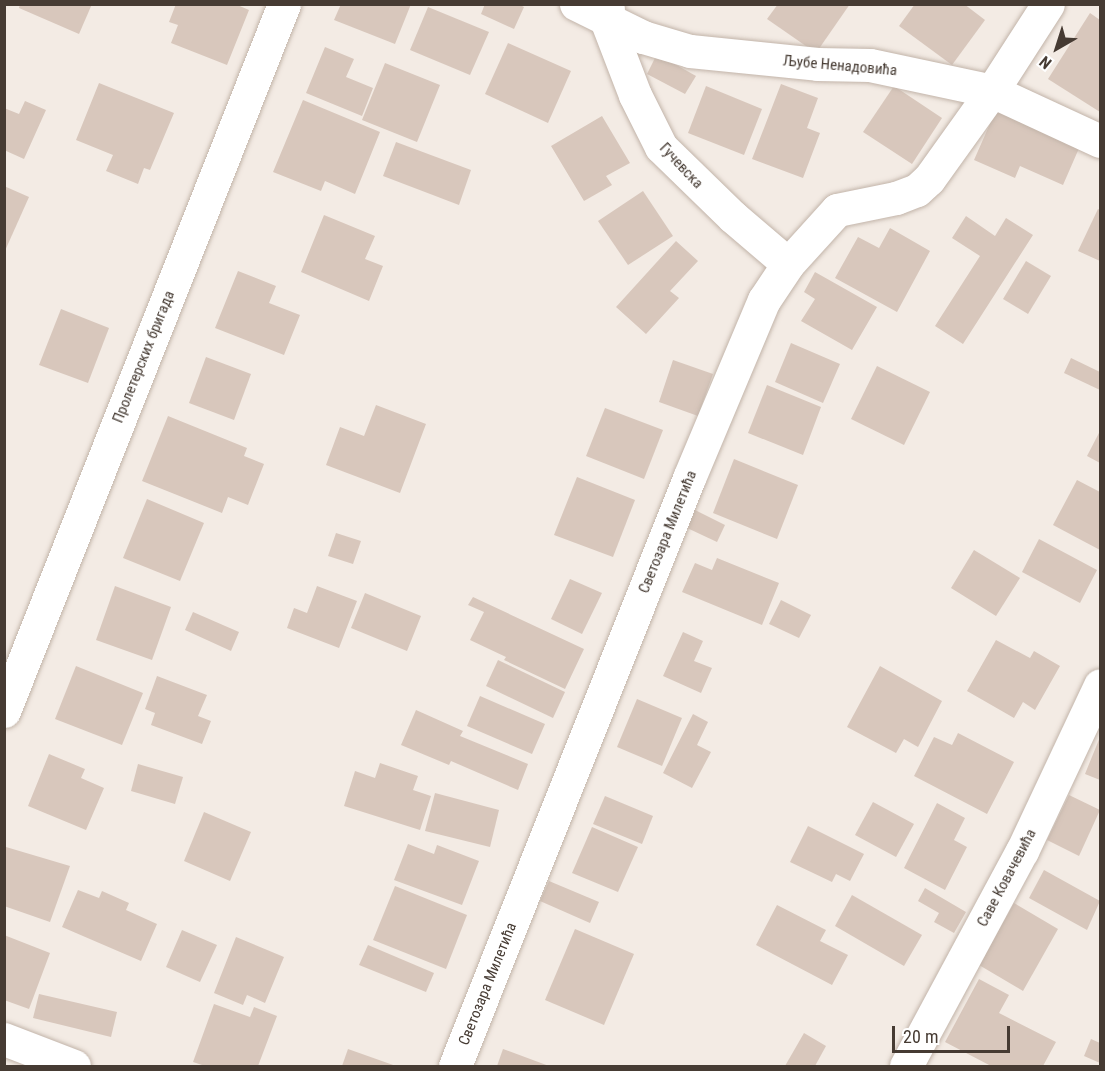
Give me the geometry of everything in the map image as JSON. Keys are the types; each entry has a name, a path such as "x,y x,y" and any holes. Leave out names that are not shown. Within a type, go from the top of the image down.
{"street":[{"name":"Пролетерских бригада","path":"4,711 284,4"},
{"name":"Љубе Ненадовића","path":"576,4 608,13 644,37 690,51 817,64 870,65 992,91 1101,141"},
{"name":"Светозара Милетића","path":"455,1066 751,327 764,300 788,264 837,210 896,198 917,190 929,179 992,91 1048,4"},
{"name":"Гучевска","path":"608,13 635,95 661,147 733,217 788,264"},
{"name":"Саве Ковачевића","path":"906,1066 1022,851 1101,685"},
{"path":"4,1039 74,1066"}],"building":[{"path":"20,4 92,4 79,34 19,8"},
{"path":"176,4 235,4 249,10 227,65 171,43 178,25 169,22"},
{"path":"341,4 411,4 395,44 334,20"},
{"path":"485,4 518,4 524,7 514,29 481,14"},
{"path":"778,4 850,4 816,53 767,19"},
{"path":"915,4 964,4 985,20 952,65 899,26"},
{"path":"428,7 489,32 470,75 410,50"},
{"path":"1090,13 1100,20 1100,112 1048,79"},
{"path":"508,43 571,71 548,123 485,94"},
{"path":"325,47 354,59 346,77 373,88 362,116 306,93"},
{"path":"657,54 696,76 685,94 647,74"},
{"path":"385,63 440,85 417,142 362,120"},
{"path":"99,83 174,113 150,170 144,168 138,184 106,171 113,155 76,140"},
{"path":"781,84 818,98 807,128 820,133 803,178 752,159"},
{"path":"706,86 762,109 744,155 688,133"},
{"path":"894,86 942,118 912,164 863,132"},
{"path":"303,100 380,132 355,194 325,181 321,191 273,172"},
{"path":"25,101 46,110 24,159 4,150 4,108 19,114"},
{"path":"996,110 1080,146 1063,185 1020,166 1015,178 974,160"},
{"path":"602,116 630,163 606,176 612,185 584,201 551,146"},
{"path":"396,142 471,170 459,205 383,176"},
{"path":"4,186 29,197 4,253"},
{"path":"643,191 673,236 628,265 598,221"},
{"path":"1098,209 1100,210 1100,261 1078,251"},
{"path":"324,215 375,236 365,259 383,266 369,301 301,272"},
{"path":"966,216 995,236 1006,218 1033,235 963,344 935,326 980,256 952,238"},
{"path":"890,228 930,251 897,312 835,278 858,237 879,248"},
{"path":"676,241 698,261 670,291 679,298 646,334 616,307"},
{"path":"1026,261 1051,276 1028,314 1003,299"},
{"path":"238,271 276,286 269,303 300,315 284,355 215,328"},
{"path":"815,272 877,307 852,350 801,321 815,299 804,292"},
{"path":"61,309 109,328 88,383 39,365"},
{"path":"791,343 840,364 823,403 775,382"},
{"path":"206,357 251,374 234,420 189,403"},
{"path":"1071,358 1100,372 1100,390 1064,373"},
{"path":"673,360 713,374 698,416 659,402"},
{"path":"877,366 930,392 904,445 851,419"},
{"path":"767,385 821,407 803,455 748,433"},
{"path":"376,405 426,424 400,493 326,465 340,427 364,436"},
{"path":"605,408 663,430 644,479 586,456"},
{"path":"168,416 247,448 244,456 264,464 248,505 228,497 222,513 142,481"},
{"path":"1100,431 1100,463 1087,456"},
{"path":"734,459 798,485 777,539 713,513"},
{"path":"577,477 635,500 613,557 554,535"},
{"path":"1077,480 1100,492 1100,550 1053,525"},
{"path":"147,499 204,523 180,581 123,558"},
{"path":"693,509 725,525 717,542 685,527"},
{"path":"336,533 361,541 353,564 328,556"},
{"path":"1039,539 1097,570 1080,603 1022,572"},
{"path":"974,550 1020,578 996,616 951,588"},
{"path":"717,558 779,583 762,625 682,592 695,563 712,570"},
{"path":"570,579 602,593 582,634 551,619"},
{"path":"115,586 171,607 152,660 96,640"},
{"path":"317,586 357,601 339,648 287,628 294,608 307,613"},
{"path":"365,593 421,616 407,651 351,628"},
{"path":"473,597 584,649 565,689 504,660 506,657 470,640 484,612 468,605"},
{"path":"781,600 811,615 799,638 769,624"},
{"path":"193,612 239,632 231,651 185,630"},
{"path":"683,632 703,641 694,661 712,668 701,693 663,676"},
{"path":"996,640 1030,658 1034,651 1060,666 1035,710 1023,702 1014,718 967,691"},
{"path":"498,660 565,692 553,718 486,686"},
{"path":"76,666 143,693 122,745 55,719"},
{"path":"880,666 942,701 918,747 904,739 896,753 847,727"},
{"path":"157,676 207,695 198,716 211,721 202,744 151,725 155,713 145,709"},
{"path":"480,696 545,724 532,754 467,726"},
{"path":"637,699 682,718 662,766 617,747"},
{"path":"416,710 463,731 460,736 528,764 518,790 451,761 449,765 401,745"},
{"path":"693,714 708,722 697,745 711,752 692,788 663,773"},
{"path":"958,733 1014,762 987,814 914,776 934,737 952,745"},
{"path":"1100,737 1100,780 1085,774"},
{"path":"49,754 85,769 81,778 104,788 86,830 28,806"},
{"path":"380,763 418,776 413,790 431,796 420,830 344,806 355,771 375,778"},
{"path":"138,764 183,777 175,804 131,791"},
{"path":"435,793 499,810 490,847 425,831"},
{"path":"1069,795 1100,810 1079,856 1047,840"},
{"path":"605,796 653,816 642,844 593,824"},
{"path":"873,802 914,824 896,857 855,835"},
{"path":"937,803 965,818 954,840 967,847 945,890 904,868"},
{"path":"204,812 251,832 230,881 184,861"},
{"path":"808,826 864,854 850,881 836,874 832,882 790,862"},
{"path":"592,827 638,847 618,892 572,873"},
{"path":"408,844 434,854 437,845 479,861 462,905 394,880"},
{"path":"6,847 70,866 50,922 4,906"},
{"path":"1044,870 1100,901 1087,930 1029,898"},
{"path":"549,881 599,902 590,923 540,901"},
{"path":"395,886 467,915 446,969 373,940"},
{"path":"925,888 966,912 954,933 934,922 939,913 918,901"},
{"path":"78,890 99,898 102,891 129,903 126,910 157,924 141,961 62,927"},
{"path":"852,895 922,935 904,966 835,926"},
{"path":"1014,903 1058,929 1023,991 979,965"},
{"path":"777,905 826,930 820,941 848,955 832,985 756,945"},
{"path":"575,929 634,954 604,1025 545,1000"},
{"path":"182,930 217,945 200,982 166,967"},
{"path":"4,935 50,953 29,1009 4,1000"},
{"path":"236,937 284,957 265,1003 247,995 243,1005 214,993"},
{"path":"368,945 434,973 426,992 359,965"},
{"path":"979,979 1009,995 999,1013 1056,1042 1043,1066 991,1066 945,1042"},
{"path":"39,994 117,1012 111,1037 33,1018"},
{"path":"214,1004 250,1017 254,1007 277,1016 258,1066 205,1066 193,1062"},
{"path":"804,1033 826,1046 815,1066 785,1066"},
{"path":"1091,1039 1100,1043 1100,1063 1084,1056"},
{"path":"348,1049 396,1066 342,1066"},
{"path":"503,1049 549,1066 497,1066"}]}
